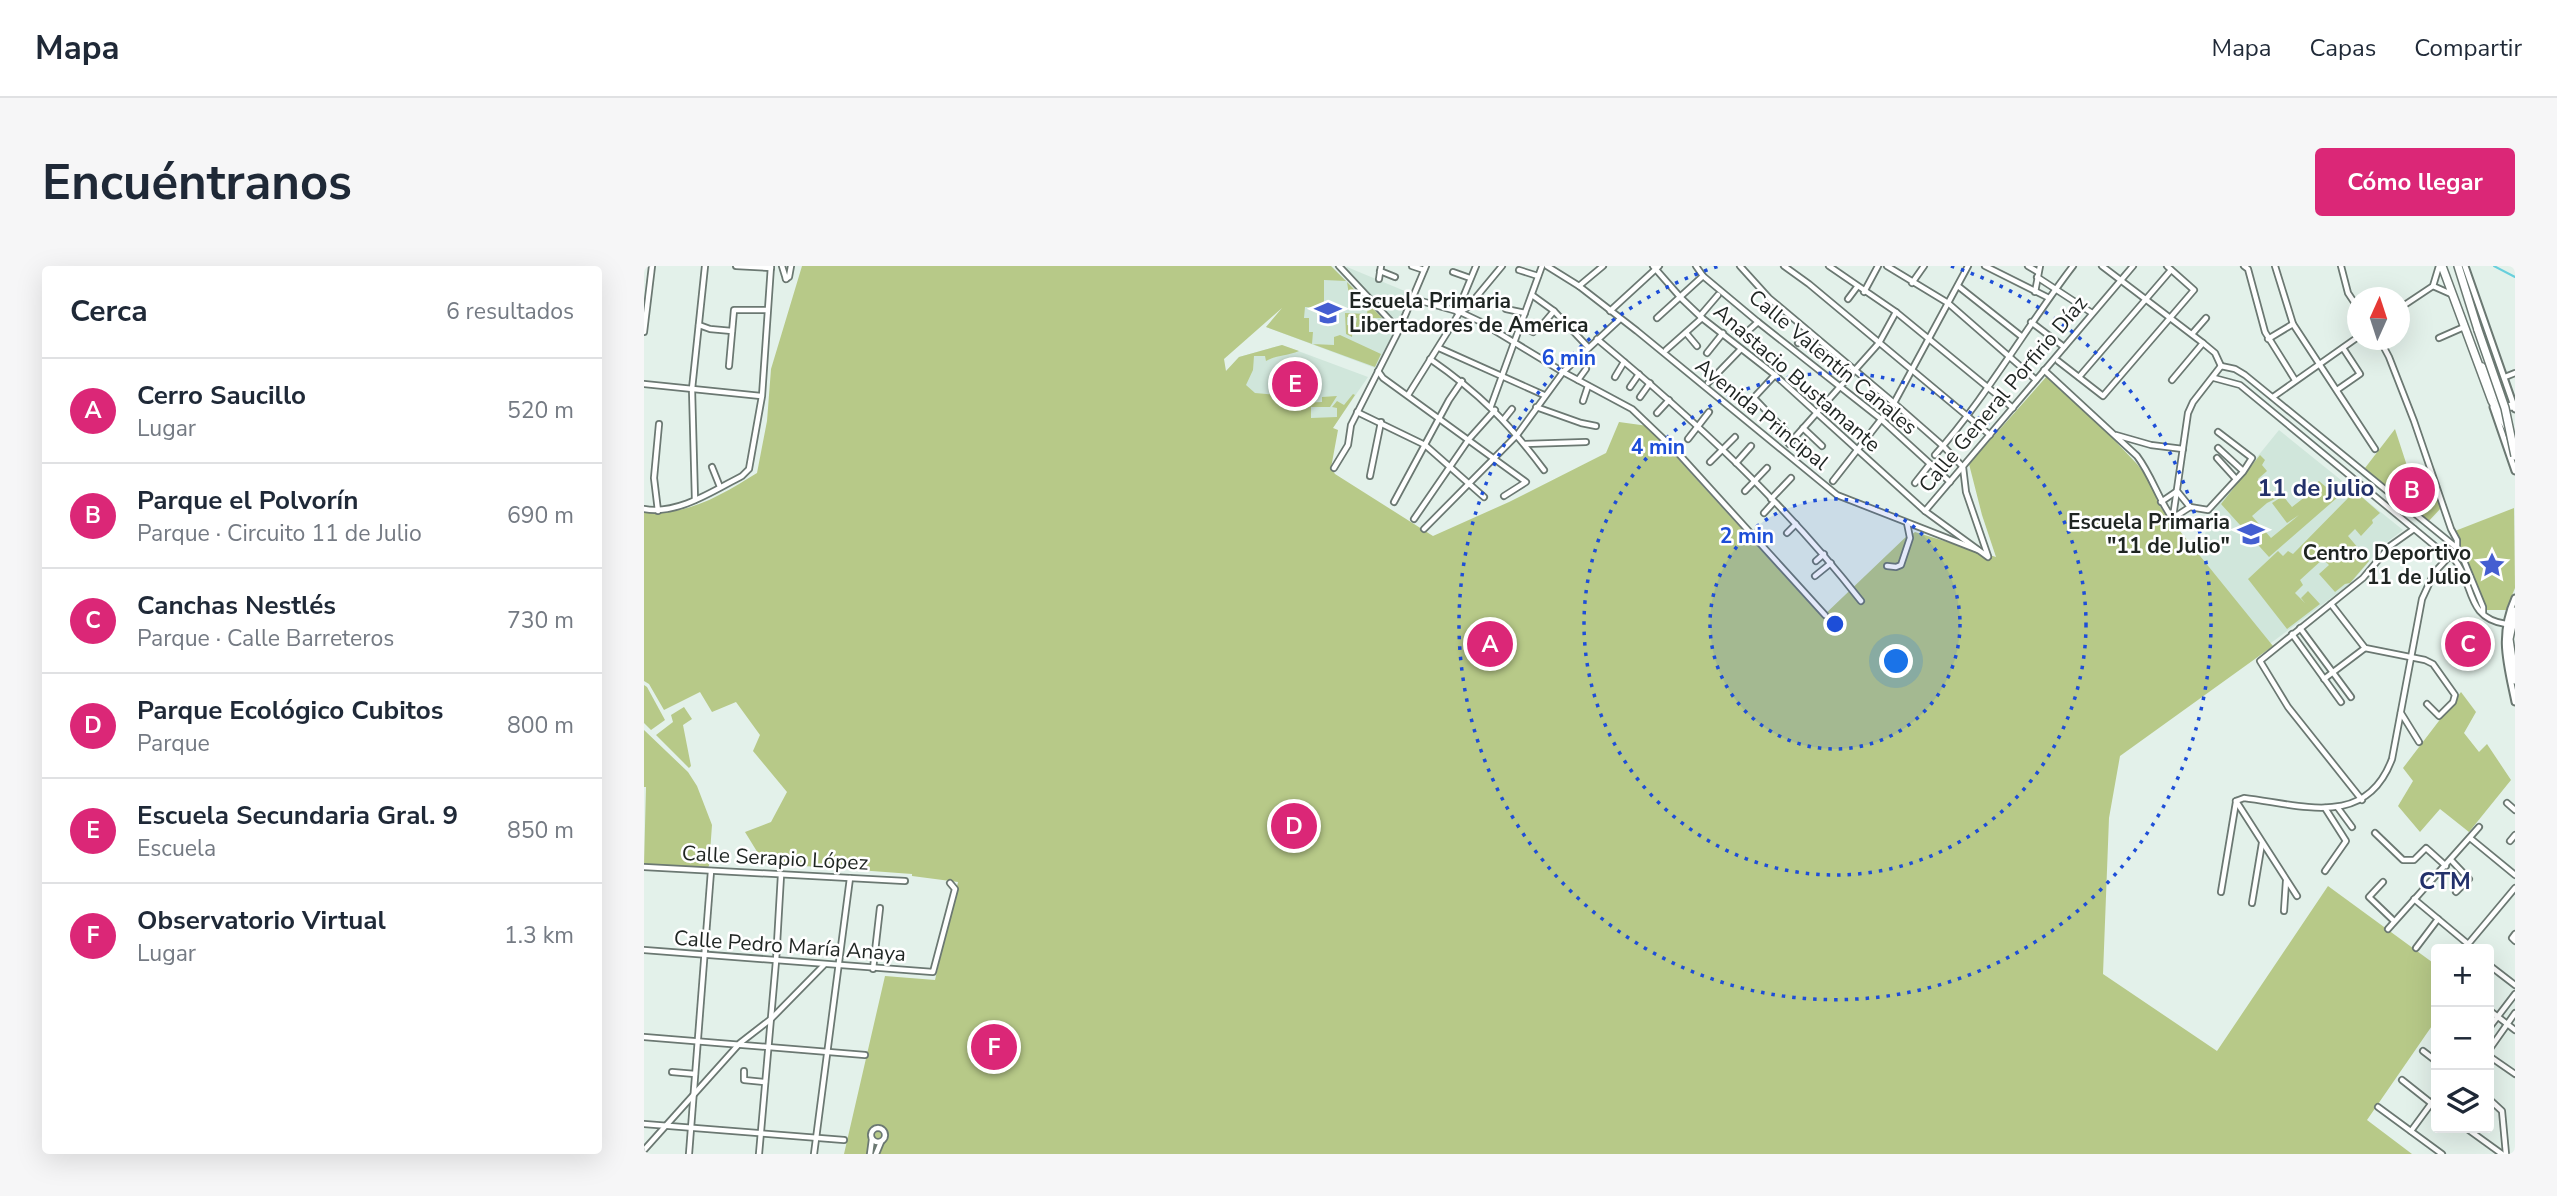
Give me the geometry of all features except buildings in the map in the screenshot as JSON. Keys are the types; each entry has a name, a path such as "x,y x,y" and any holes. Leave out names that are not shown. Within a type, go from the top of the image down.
{"main road":[{"path":"2440,266 2454,296 2492,401 2515,440"},
{"path":"2458,266 2505,408 2515,456"},
{"path":"2475,355 2503,407 2514,408"},
{"path":"2515,612 2515,641"},
{"path":"2515,612 2509,639 2515,680"}],"street":[{"path":"644,332 652,266"},
{"path":"695,500 692,389 705,266"},
{"path":"644,509 658,512 695,500 742,476 749,469 762,396 771,267 736,266"},
{"path":"783,268 786,279 789,277 790,266"},
{"path":"1339,266 1399,330"},
{"path":"1334,468 1348,445 1351,425 1357,412 1414,299 1425,268 1412,266"},
{"path":"1408,395 1459,312 1476,266"},
{"path":"1459,312 1468,307 1502,266"},
{"path":"1414,519 1493,408 1538,276 1547,266"},
{"name":"Avenida Principal","path":"1547,266 1579,286 1838,495 1978,550"},
{"path":"1579,286 1603,266"},
{"name":"Calle Valentín Canales","path":"1696,266 1758,322 1881,419 1950,482"},
{"path":"1740,266 1769,298 1894,403 1963,467 1966,492 1988,557 1978,550"},
{"path":"1784,266 1990,435"},
{"path":"1829,266 1896,312 2013,408"},
{"path":"1864,292 1878,266"},
{"path":"1887,266 1948,303 2036,380"},
{"path":"1912,283 1924,266"},
{"path":"1833,481 1894,403 1968,266"},
{"path":"1985,266 2049,298"},
{"path":"2028,266 2092,313"},
{"path":"2035,292 2040,266"},
{"path":"1935,455 1988,387 2021,336 2073,266"},
{"path":"2102,266 2215,353 2221,366"},
{"name":"Calle General Porfirio Díaz","path":"1925,511 2133,266"},
{"path":"2275,266 2292,324 2375,449"},
{"path":"2341,266 2347,289"},
{"path":"2410,301 2432,286 2440,266"},
{"path":"2465,266 2514,408"},
{"path":"1610,311 1656,267"},
{"name":"Anastacio Bustamante","path":"1656,267 1681,298 1701,317 1775,375 1925,511 1978,550"},
{"path":"2058,361 2103,396 2194,289 2169,268 2079,377"},
{"path":"2246,268 2268,339 2295,380"},
{"path":"1379,279 1381,269 1395,277"},
{"path":"1519,270 1538,276"},
{"path":"1452,272 1471,278"},
{"path":"1657,318 1703,275"},
{"path":"1848,299 1857,286"},
{"path":"1958,286 2021,336"},
{"path":"2432,286 2454,296"},
{"path":"1532,295 1554,311 1588,347"},
{"path":"1666,350 1686,333 1718,295"},
{"path":"1414,299 1459,312 1632,409 1677,452 1825,615"},
{"path":"1506,309 1525,313"},
{"path":"729,366 734,310 767,310"},
{"path":"1543,324 1554,311"},
{"path":"1754,398 1791,442 1879,343 1896,312"},
{"path":"2192,334 2206,318"},
{"path":"1424,529 1517,435 1563,372 1620,319"},
{"path":"1748,331 1758,322"},
{"path":"2031,322 2064,347"},
{"path":"2268,339 2292,324"},
{"path":"699,325 732,331"},
{"path":"1521,325 1533,332"},
{"path":"2439,338 2464,327"},
{"path":"1798,343 1808,332"},
{"path":"1686,333 1697,346"},
{"path":"1707,353 1723,333"},
{"path":"1597,339 1669,400 1755,481 1824,554 1861,600"},
{"path":"2172,380 2203,343"},
{"path":"2273,397 2347,345"},
{"path":"1439,348 1544,395"},
{"path":"2337,390 2360,374 2343,348"},
{"path":"1707,383 1741,349"},
{"path":"2236,801 2244,798 2338,808 2362,800 2377,788 2392,759 2426,586 2447,556 2456,548 2457,540 2385,350"},
{"path":"1430,359 1462,381 1493,408 1544,470"},
{"path":"1615,377 1625,362"},
{"path":"2172,518 2188,413 2193,402 2221,366"},
{"path":"2221,366 2235,369 2245,375 2456,548 2467,567 2483,607 2483,614"},
{"path":"1578,380 1586,369"},
{"path":"2044,370 2116,435 2149,472 2161,502 2172,518"},
{"path":"1378,371 1383,378 1526,482 1504,496"},
{"path":"2505,377 2515,373"},
{"path":"1630,387 1639,374"},
{"path":"1747,405 1775,375"},
{"path":"2214,378 2239,385 2458,564 2476,609 2489,620 2506,624"},
{"path":"1394,502 1438,418 1462,381"},
{"path":"1640,397 1650,383"},
{"path":"644,384 762,396"},
{"path":"1583,401 1588,386"},
{"path":"1657,414 1669,400"},
{"path":"2492,401 2515,471"},
{"path":"1536,407 1596,426"},
{"path":"1504,420 1512,409"},
{"path":"1357,412 1425,445 1451,465 1484,497"},
{"path":"1688,439 1709,412"},
{"path":"1370,476 1381,422"},
{"path":"658,512 654,478 659,424"},
{"path":"1803,428 1822,446"},
{"path":"2172,518 2190,507 2208,510 2243,472 2252,458 2218,432"},
{"path":"2116,435 2151,445 2183,449"},
{"path":"2313,444 2319,436"},
{"path":"1710,461 1735,437"},
{"path":"1524,444 1586,442"},
{"path":"1736,463 1751,446"},
{"path":"2218,448 2243,472"},
{"path":"2217,458 2236,479"},
{"path":"1914,484 1930,464"},
{"path":"712,467 720,487"},
{"path":"1745,491 1767,468"},
{"path":"1764,513 1791,478"},
{"path":"2161,502 2177,491"},
{"path":"2177,491 2190,507"},
{"path":"1886,566 1901,565 1910,538 1907,523"},
{"path":"1787,533 1796,524"},
{"path":"2362,800 2298,719 2260,661 2363,578 2394,542 2414,529"},
{"path":"1816,561 1824,554"},
{"path":"1815,576 1831,563"},
{"path":"2515,598 2506,624 2504,652 2515,702"},
{"path":"2332,604 2365,648 2432,664 2455,695 2454,702 2439,716 2427,704"},
{"path":"2300,628 2351,697"},
{"path":"2292,634 2341,702"},
{"path":"2324,680 2365,648"},
{"path":"2400,712 2419,742"},
{"path":"2236,801 2297,896"},
{"path":"2221,892 2236,801"},
{"path":"2507,803 2515,810"},
{"path":"2325,808 2346,841 2325,871"},
{"path":"2338,808 2352,827"},
{"path":"2388,929 2479,827"},
{"path":"2375,833 2403,860 2414,860 2426,848 2446,866"},
{"path":"2510,841 2515,835"},
{"path":"2470,838 2515,875"},
{"path":"2252,904 2262,842"},
{"path":"2451,860 2469,879 2456,892"},
{"name":"Calle Serapio López","path":"644,867 905,881"},
{"path":"689,1154 711,871"},
{"path":"759,1154 781,875"},
{"path":"814,1154 850,878"},
{"path":"2284,911 2286,878"},
{"path":"2384,882 2370,897 2394,921"},
{"name":"Calle Pedro María Anaya","path":"644,950 933,972 955,889 950,883"},
{"path":"2468,944 2515,888"},
{"path":"2414,899 2463,944"},
{"path":"873,969 880,908"},
{"path":"2416,948 2438,919"},
{"path":"644,1150 740,1044 825,965"},
{"path":"2494,969 2515,985"},
{"path":"2494,1022 2515,994"},
{"path":"2494,1043 2515,1013"},
{"path":"2494,1014 2515,1030"},
{"path":"644,1037 865,1055"},
{"path":"2423,1051 2431,1057"},
{"path":"2494,1059 2515,1074"},
{"path":"744,1070 744,1080 765,1082"},
{"path":"672,1072 695,1074"},
{"path":"2402,1080 2431,1103"},
{"path":"2494,1104 2502,1111 2504,1154"},
{"path":"2378,1107 2442,1154"},
{"path":"2411,1131 2431,1108"},
{"path":"644,1124 844,1140"},
{"path":"870,1154 871,1132 880,1128 885,1132 876,1154"},
{"path":"2473,1133 2504,1154"},
{"path":"872,1138 878,1142 882,1141"}],"shaded area":[{"name":"Escuela Primaria Libertadores de America","path":"1321,266 1331,266 1374,308 1394,332 1375,368 1266,327"},
{"path":"1346,268 1412,294 1398,324"},
{"path":"1282,345 1368,377 1332,429 1218,380 1239,357"},
{"path":"2279,430 2403,530 2383,545 2351,583 2263,649 2196,558 2214,510"}],"green space":[{"path":"802,266 1331,266 1346,281 1324,280 1324,308 1305,307 1304,318 1309,318 1309,332 1313,332 1312,344 1266,327 1282,308 1224,359 1226,371 1239,357 1282,345 1299,351 1266,361 1265,356 1254,356 1253,370 1246,385 1255,393 1277,395 1279,404 1322,402 1322,397 1337,396 1330,407 1311,407 1311,418 1337,417 1337,408 1332,407 1337,401 1344,405 1355,395 1333,428 1338,430 1331,468 1335,474 1433,536 1509,502 1606,453 1619,422 1648,426 1822,617 1910,533 1911,535 1915,532 1996,557 1969,464 2047,376 2137,464 2152,484 2158,504 2273,646 2120,756 2109,818 2103,974 2217,1051 2328,886 2431,961 2431,1027 2367,1120 2412,1154 844,1154 885,976 935,980 958,882 912,874 764,863 745,832 771,822 787,792 753,751 760,735 736,702 712,712 700,692 664,710 649,684 644,681 644,511 689,508 717,496 757,473 767,421 771,369"},
{"path":"1347,282 1382,318 1363,318 1354,335 1357,318 1347,317 1347,325 1353,326 1352,337 1346,334 1345,313 1367,314 1368,306 1348,304 1356,304 1356,297 1349,295"},
{"path":"1340,335 1381,354 1375,367 1312,344 1334,345 1334,337"},
{"path":"2395,429 2409,472 2424,467 2441,508 2427,523 2365,468"},
{"path":"2260,455 2265,460 2262,465 2267,471 2258,479 2267,493 2273,491 2277,498 2252,516 2271,538 2299,515 2287,523 2272,503 2283,496 2292,507 2310,493 2309,489 2319,481 2338,497 2269,557 2221,504"},
{"path":"2355,491 2380,513 2361,536 2355,529 2348,536 2369,561 2350,583 2335,592 2319,574 2329,565 2323,559 2300,580 2303,585 2295,593 2305,603 2301,598 2308,591 2320,604 2287,629 2248,579 2278,551 2283,556 2288,551 2293,554"},
{"name":"Centro Deportivo 11 de Julio","path":"2514,508 2515,588 2506,610 2486,610 2455,531"},
{"path":"2462,621 2488,657 2475,667 2448,631"},
{"path":"644,685 665,720 651,730 644,723"},
{"path":"2461,692 2476,712 2464,733 2479,752 2487,744 2511,780 2469,832 2440,809 2420,832 2398,806 2413,781 2403,768"},
{"path":"684,707 692,719 683,725 691,766 689,768 656,735 673,722 671,715"},
{"path":"644,730 688,772 697,786 712,825 707,868 644,865"}],"waterway":[{"path":"2494,266 2515,277"}],"place":[{"name":"Escuela Primaria Libertadores de America","path":"1328,313"},
{"name":"Escuela Secundaria Gral. 9","path":"1295,384"},
{"name":"Parque el Polvorín","path":"2412,490"},
{"name":"Escuela Primaria \"11 de Julio\"","path":"2251,534"},
{"name":"Centro Deportivo 11 de Julio","path":"2492,565"},
{"name":"Cerro Saucillo","path":"1490,644"},
{"name":"Canchas Nestlés","path":"2468,644"},
{"name":"Parque Ecológico Cubitos","path":"1294,826"},
{"name":"Observatorio Virtual","path":"994,1047"}],"district":[{"name":"11 de julio","path":"2316,488"},
{"name":"CTM","path":"2445,881"}]}
